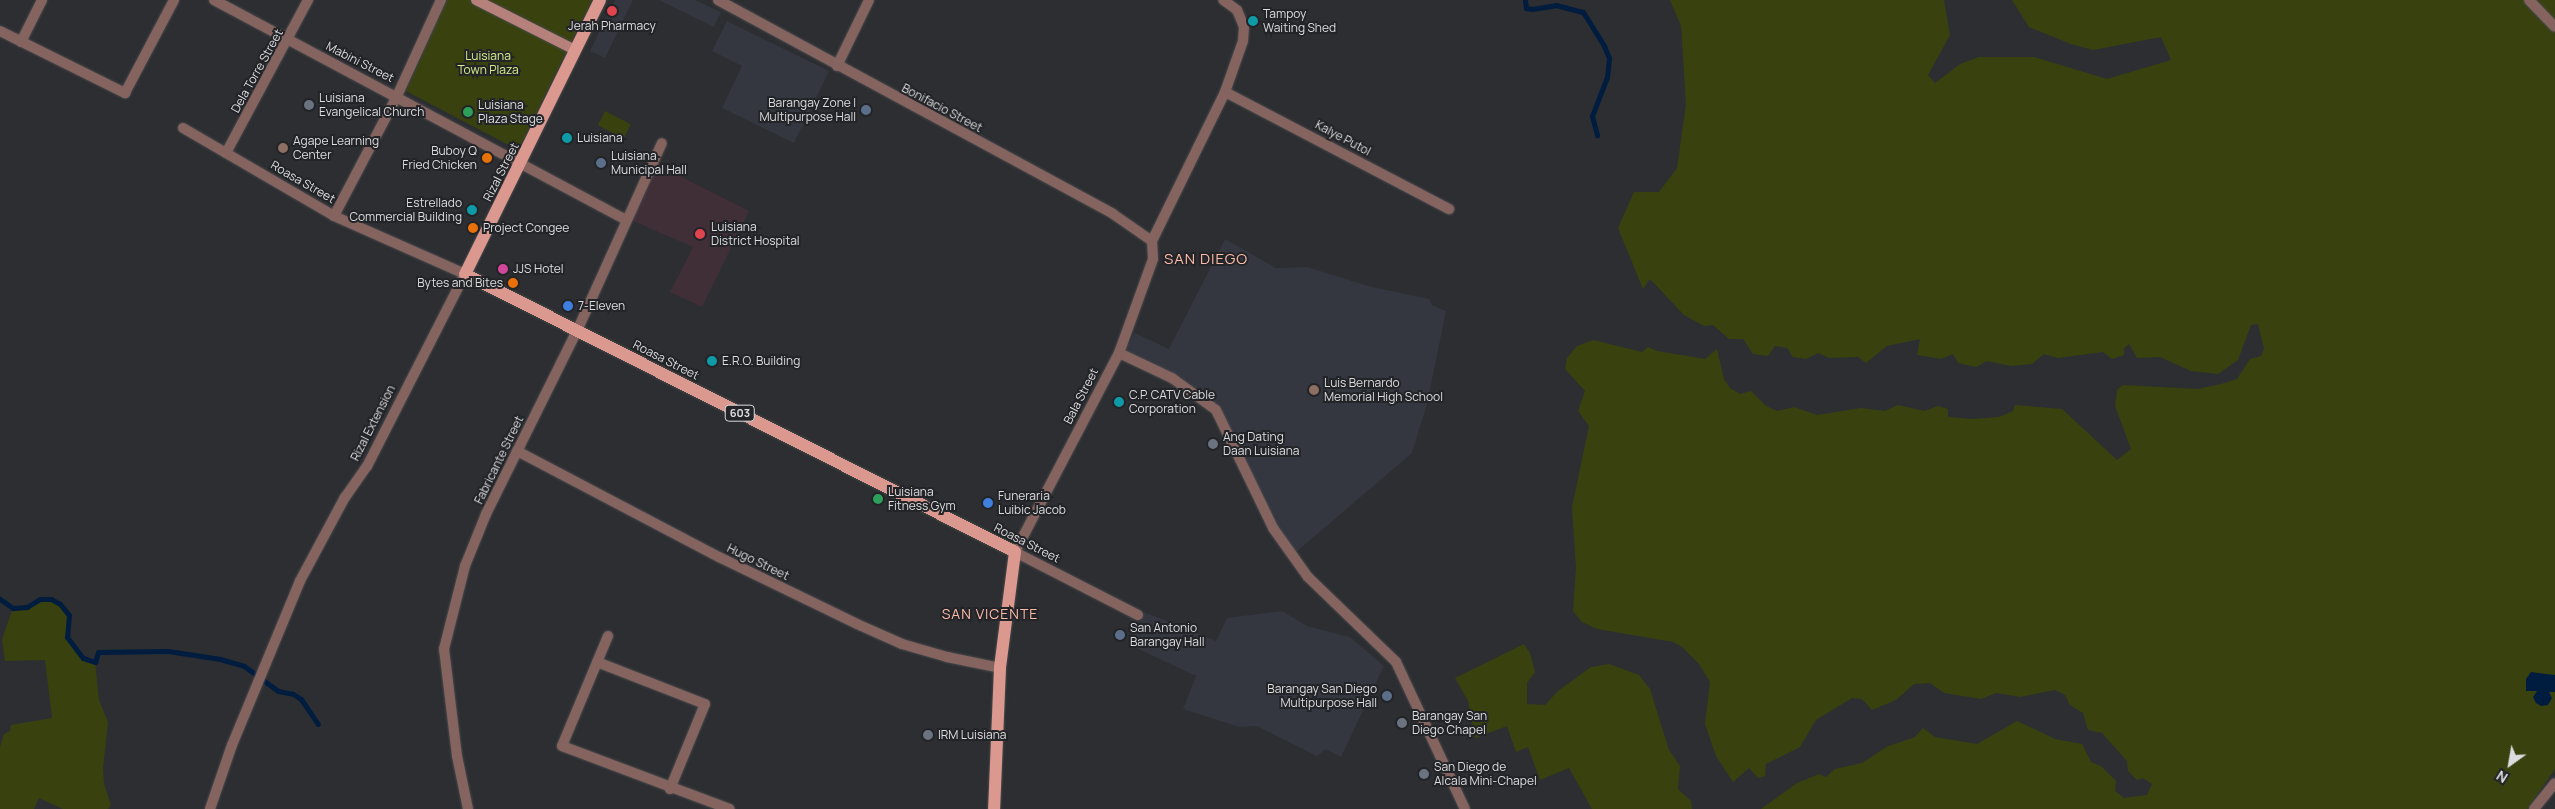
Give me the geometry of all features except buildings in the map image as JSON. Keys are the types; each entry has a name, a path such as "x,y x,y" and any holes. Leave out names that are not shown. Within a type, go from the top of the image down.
{"main road":[{"name":"Rizal Street","path":"465,274 521,164 600,0"},
{"name":"Roasa Street","path":"465,274 1016,552"},
{"name":"Bala Street","path":"994,809 1000,668 1016,552"}],"street":[{"path":"21,42 42,0"},
{"path":"0,31 125,93 174,0"},
{"name":"Mabini Street","path":"214,0 397,96 626,220"},
{"name":"Dela Torre Street","path":"226,153 289,40 308,0"},
{"path":"334,216 397,96 441,0"},
{"path":"476,0 575,50"},
{"name":"Bonifacio Street","path":"718,0 730,3 836,66 1113,214 1152,241"},
{"path":"836,66 869,0"},
{"name":"Bala Street","path":"1016,552 1119,353 1154,259 1152,241 1225,92 1243,41 1244,27 1237,10 1223,0"},
{"path":"2529,0 2555,27"},
{"name":"Kalye Putol","path":"1225,92 1449,209"},
{"name":"Roasa Street","path":"184,128 334,216 465,274"},
{"name":"Fabricante Street","path":"468,809 457,756 444,649 465,566 517,451 577,331 662,143"},
{"name":"Rizal Extension","path":"210,809 232,745 300,582 345,497 367,466 465,274"},
{"path":"1119,353 1172,378 1216,410 1273,528 1308,577 1396,662 1465,809"},
{"name":"Hugo Street","path":"517,451 718,557 857,624 902,644 946,657 1000,668"},
{"name":"Roasa Street","path":"1016,552 1138,615"},
{"path":"608,636 562,746 730,809"},
{"path":"597,662 705,704 670,788"},
{"path":"2534,809 2555,783"}],"shaded area":[{"path":"615,0 633,0 605,58 590,51"},
{"path":"659,0 695,0 721,12 714,27"},
{"path":"727,21 829,71 794,143 722,108 742,66 712,51"},
{"name":"Luisiana District Hospital","path":"656,164 749,211 702,307 670,292 693,247 631,220"},
{"name":"Luis Bernardo Memorial High School","path":"1225,239 1276,268 1307,267 1372,287 1429,299 1432,305 1446,311 1427,404 1412,453 1295,553 1269,516 1220,409 1181,377 1123,353 1135,333 1169,349"},
{"path":"1282,611 1307,626 1350,637 1384,666 1341,757 1326,749 1317,756 1257,726 1239,727 1183,709 1196,676 1130,645 1144,612 1216,641 1227,618"}],"green space":[{"name":"Luisiana Town Plaza","path":"447,0 592,0 518,150 406,91"},
{"path":"1670,0 1944,0 1950,35 1928,75 1935,83 1960,64 1979,57 2034,57 2107,79 2171,60 2161,37 2093,50 2071,44 2029,27 2012,0 2555,0 2555,769 2527,809 1761,809 1797,783 1819,774 1826,777 1835,769 1862,763 1886,747 1915,737 1923,728 1935,737 1977,744 2017,721 2055,739 2082,744 2091,762 2101,766 2116,781 2115,791 2124,798 2147,795 2152,784 2143,778 2137,780 2128,771 2127,761 2102,733 2088,730 2083,713 2070,705 2065,695 2055,690 2020,697 1996,693 1981,699 1944,693 1930,683 1914,684 1896,700 1872,710 1862,699 1852,698 1816,720 1800,747 1766,764 1765,776 1758,778 1749,768 1733,782 1716,756 1705,724 1710,682 1699,664 1682,647 1673,642 1597,629 1582,622 1573,611 1576,568 1572,507 1589,426 1578,411 1585,391 1565,369 1567,358 1577,346 1593,340 1642,352 1648,347 1657,351 1705,359 1717,349 1724,379 1730,388 1740,394 1751,391 1766,406 1777,411 1794,407 1817,415 1861,408 1885,411 1898,405 1924,411 1938,406 1948,409 1948,417 1973,419 1999,417 2013,411 2015,405 2062,409 2117,460 2131,449 2115,406 2117,390 2123,385 2198,389 2221,384 2237,379 2250,359 2261,356 2264,349 2258,324 2251,325 2238,360 2218,374 2191,371 2160,357 2137,358 2129,344 2124,348 2124,355 2112,359 2103,352 2058,358 2044,354 2032,364 2011,366 1987,361 1976,367 1958,363 1953,354 1941,359 1917,355 1920,339 1887,346 1866,363 1858,357 1829,358 1818,353 1806,359 1793,357 1787,348 1775,346 1768,356 1753,354 1743,339 1729,339 1713,325 1704,326 1684,315 1650,279 1643,289 1618,228 1634,192 1659,192 1677,168 1686,104 1681,26"},
{"path":"605,111 631,124 624,138 598,125"},
{"path":"40,599 51,599 67,609 67,637 83,658 95,662 99,700 108,722 103,768 104,784 111,805 108,809 63,809 39,798 34,809 0,809 0,747 4,734 10,731 11,725 52,718 45,660 5,661 2,639 13,608 27,607"},
{"path":"1524,644 1530,653 1535,672 1527,683 1527,704 1545,705 1558,691 1591,667 1609,664 1639,675 1650,689 1669,750 1680,766 1678,789 1691,801 1692,809 1592,809 1569,768 1540,780 1528,747 1516,752 1507,726 1475,738 1468,701 1455,678"}],"water":[{"path":"2531,672 2555,675 2555,692 2549,692 2552,698 2548,705 2541,706 2536,703 2533,697 2537,691 2526,691 2526,679"}],"waterway":[{"path":"1525,0 1526,8 1532,9 1556,5 1583,12 1604,46 1609,58 1607,77 1592,116 1597,135"},
{"path":"0,599 13,608 27,607 40,599 51,599 60,604 69,615 67,637 83,658 95,662 98,652 168,651 220,659 244,666 278,691 293,694 301,699 318,724"}],"place":[{"name":"Jerah Pharmacy","path":"612,11"},
{"name":"Tampoy Waiting Shed","path":"1253,21"},
{"name":"Luisiana Evangelical Church","path":"309,105"},
{"name":"Barangay Zone I Multipurpose Hall","path":"866,110"},
{"name":"Luisiana Plaza Stage","path":"468,112"},
{"name":"Luisiana","path":"567,138"},
{"name":"Agape Learning Center","path":"283,148"},
{"name":"Buboy Q Fried Chicken","path":"487,158"},
{"name":"Luisiana Municipal Hall","path":"601,163"},
{"name":"Estrellado Commercial Building","path":"472,210"},
{"name":"Project Congee","path":"473,228"},
{"name":"Luisiana District Hospital","path":"700,234"},
{"name":"JJS Hotel","path":"503,269"},
{"name":"Bytes and Bites","path":"513,283"},
{"name":"7-Eleven","path":"568,306"},
{"name":"E.R.O. Building","path":"712,361"},
{"name":"Luis Bernardo Memorial High School","path":"1314,390"},
{"name":"C.P. CATV Cable Corporation","path":"1119,402"},
{"name":"Ang Dating Daan Luisiana","path":"1213,444"},
{"name":"Luisiana Fitness Gym","path":"878,499"},
{"name":"Funeraria Luibic Jacob","path":"988,503"},
{"name":"San Antonio Barangay Hall","path":"1120,635"},
{"name":"Barangay San Diego Multipurpose Hall","path":"1387,696"},
{"name":"Barangay San Diego Chapel","path":"1402,723"},
{"name":"IRM Luisiana","path":"928,735"},
{"name":"San Diego de Alcala Mini-Chapel","path":"1424,774"}],"district":[{"name":"SAN DIEGO","path":"1206,259"},
{"name":"SAN VICENTE","path":"990,614"}]}
